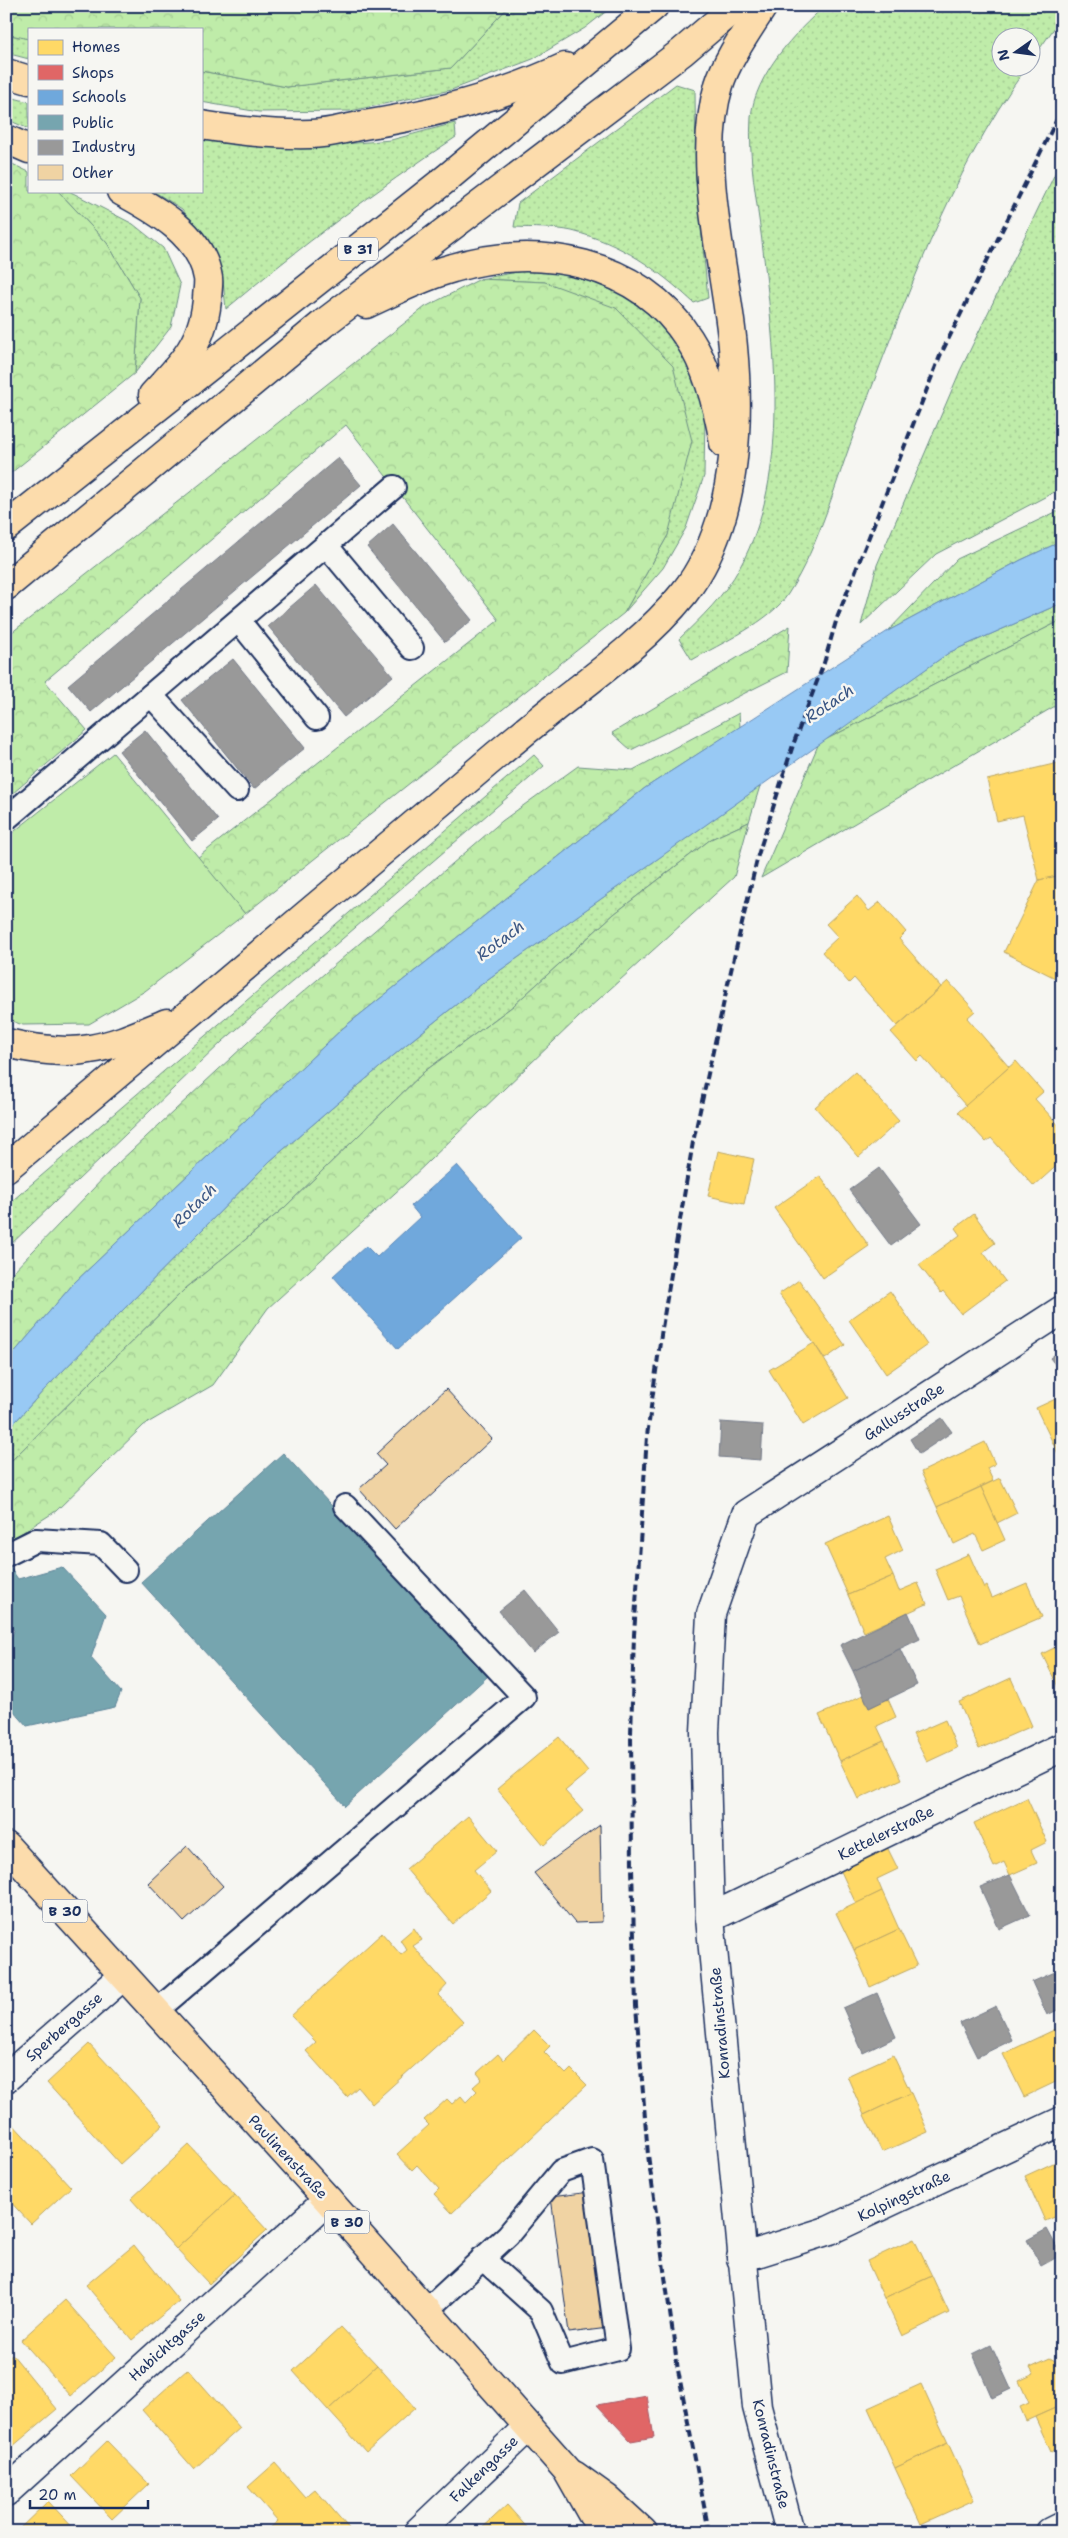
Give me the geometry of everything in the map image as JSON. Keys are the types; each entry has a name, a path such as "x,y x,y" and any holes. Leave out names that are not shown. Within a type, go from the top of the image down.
{"main road":[{"name":"B 31","path":"6,527 447,178 654,6"},
{"name":"B 31","path":"6,586 324,323 682,52 736,6"},
{"path":"6,1168 640,638 684,593 708,554 723,510 730,475 736,406 733,354 712,189 712,132 719,84 763,6"},
{"path":"202,124 240,131 313,134 402,119 467,104 530,84 598,52"},
{"path":"6,73 28,80"},
{"path":"6,140 28,149"},
{"path":"114,441 186,357 200,333 206,310 208,278 199,253 178,227 148,206 123,192"},
{"path":"324,323 454,267 500,258 547,257 591,266 625,279 658,301 689,339 710,386 720,419 730,475"},
{"path":"6,1043 34,1050 89,1049 120,1041 187,1015"},
{"name":"Paulinenstraße","path":"6,1846 328,2200 567,2470 606,2498 643,2532"},
{"name":"Paulinenstraße","path":"567,2470 592,2514 605,2532"}],"street":[{"name":"Gallusstraße","path":"746,1514 1062,1310"},
{"name":"Konradinstraße","path":"746,1514 711,1614 705,1732 710,1918 741,2258 757,2407 790,2532"},
{"name":"Kettelerstraße","path":"710,1918 1062,1747"},
{"name":"Sperbergasse","path":"6,2078 123,1976"},
{"name":"Kolpingstraße","path":"741,2258 830,2230 1062,2121"},
{"name":"Habichtgasse","path":"6,2492 328,2200"},
{"name":"Falkengasse","path":"418,2532 528,2427"},
{"path":"1050,2532 1062,2526"}],"lane":[{"path":"6,819 394,487"},
{"path":"326,545 412,648"},
{"path":"239,621 318,718"},
{"path":"151,695 237,790"},
{"path":"155,2012 524,1697 345,1506"},
{"path":"6,1554 36,1540 101,1544 126,1570"},
{"path":"426,2311 482,2258 508,2235 561,2171 592,2160 618,2349 563,2363 541,2311 482,2258"}],"green space":[{"path":"6,6 509,6 451,68 287,87 202,71 202,28 28,28 28,39 6,34"},
{"path":"509,6 613,6 585,28 533,59 451,90 350,111 259,112 202,102 202,71 287,87 451,68"},
{"path":"825,6 1062,6 1062,17 1040,48 1040,28 990,28 990,78 1019,78 974,152 930,241 849,447 827,512 809,555 788,594 770,613 758,623 692,660 679,639 720,597 740,567 756,530 767,491 773,450 774,365 771,322 751,148 751,117 754,101 768,70 801,28"},
{"path":"6,34 28,39 28,59 6,53"},
{"path":"676,84 695,90 696,177 708,298 694,303 652,268 623,250 607,243 572,231 514,227 518,203"},
{"path":"6,96 28,102 28,129 6,119"},
{"path":"455,123 456,137 339,220 226,309 223,281 206,242 182,209 155,192 202,192 202,140 286,149 391,140"},
{"path":"1062,159 1062,488 936,554 861,625 877,565 960,371"},
{"path":"6,161 28,172 28,192 59,192 107,243 140,298 135,373 6,477"},
{"path":"59,192 71,192 133,224 163,248 180,285 171,327 135,373 140,298 107,243"},
{"path":"533,269 576,274 607,285 638,301 685,351 705,414 704,476 686,528 663,568 624,613 668,535 545,282 480,279"},
{"path":"480,279 545,282 616,308 673,366 692,441 668,535 624,613 245,914 197,858 499,620 346,425 45,681 87,730 6,799 6,637 425,307"},
{"path":"1062,509 1062,541 1021,560 888,631 957,559"},
{"path":"1062,603 1062,620 819,743 950,652"},
{"path":"1062,620 1062,702 761,878 819,743"},
{"path":"790,626 787,672 631,750 612,733"},
{"path":"739,713 740,727 645,788 343,1028 74,1283 6,1362 6,1279 117,1164 289,1004 502,821 578,766 633,770"},
{"path":"113,753 245,914 145,991 89,1024 23,1025 6,1019 6,838"},
{"path":"534,755 544,766 223,1041 6,1249 6,1206"},
{"path":"760,786 749,822 711,839 614,914 513,1006 425,1071 283,1209 185,1289 6,1466 6,1432 44,1390 270,1161 407,1044 488,979"},
{"path":"749,822 734,877 578,1018 405,1184 268,1308 213,1385 144,1425 56,1511 6,1543 6,1466 185,1289 283,1209 425,1071 513,1006 614,914 711,839"}],"water":[{"name":"Rotach","path":"1062,541 1062,603 950,652 488,979 407,1044 270,1161 44,1390 6,1432 6,1362 74,1283 343,1028 645,788 888,631 1021,560"}],"building: Homes":[{"path":"1062,762 1062,875 1039,880 1023,815 997,821 987,780"},
{"path":"1062,875 1061,981 1004,952 1039,880"},
{"path":"857,896 869,911 880,902 906,932 899,939 941,987 897,1026 854,978 849,983 822,952 838,937 826,924"},
{"path":"948,981 975,1011 967,1018 1009,1067 966,1106 922,1056 917,1061 891,1032"},
{"path":"1016,1061 1043,1092 1035,1099 1062,1129 1062,1161 1034,1186 991,1138 986,1142 958,1112"},
{"path":"855,1072 899,1121 859,1157 815,1107"},
{"path":"718,1151 754,1159 744,1204 708,1196"},
{"path":"820,1176 869,1246 823,1278 774,1208"},
{"path":"974,1214 995,1243 983,1252 1005,1281 961,1314 943,1291 941,1293 919,1265 960,1235 955,1228"},
{"path":"799,1280 845,1345 825,1359 779,1294"},
{"path":"890,1291 927,1345 886,1374 849,1320"},
{"path":"814,1343 848,1398 803,1425 769,1370"},
{"path":"1062,1396 1062,1439 1053,1443 1036,1408"},
{"path":"1062,1439 1062,1463 1053,1443"},
{"path":"985,1442 995,1464 987,1468 993,1481 937,1507 921,1472"},
{"path":"1000,1478 1017,1513 997,1523 981,1487"},
{"path":"981,1487 1005,1540 983,1550 975,1534 954,1544 937,1507"},
{"path":"888,1516 903,1550 885,1559 893,1576 848,1595 825,1544"},
{"path":"969,1554 984,1588 987,1586 992,1598 1027,1583 1042,1617 980,1644 959,1596 948,1600 935,1569"},
{"path":"893,1576 899,1591 918,1583 927,1604 864,1632 848,1595"},
{"path":"1062,1644 1062,1695 1042,1654"},
{"path":"1011,1678 1032,1726 979,1749 959,1702"},
{"path":"863,1695 869,1708 888,1699 896,1717 877,1726 884,1741 840,1761 819,1715"},
{"path":"945,1720 957,1748 927,1762 913,1734"},
{"path":"559,1737 588,1772 565,1791 583,1811 544,1845 497,1789"},
{"path":"884,1741 902,1779 858,1799 840,1761"},
{"path":"1027,1798 1047,1842 1031,1850 1037,1863 1010,1875 1004,1862 994,1867 974,1823"},
{"path":"468,1816 497,1851 474,1870 491,1891 453,1924 406,1869"},
{"path":"887,1847 898,1869 877,1879 882,1891 856,1904 840,1869"},
{"path":"882,1891 899,1929 854,1950 836,1913"},
{"path":"414,1928 422,1940 413,1946 447,1985 438,1995 463,2022 372,2104 358,2087 347,2097 306,2051 316,2042 291,2016 382,1933 401,1955 407,1950 400,1940"},
{"path":"899,1929 917,1966 870,1987 854,1950"},
{"path":"1056,2029 1062,2041 1062,2079 1024,2097 1003,2054"},
{"path":"534,2030 550,2046 544,2052 566,2074 571,2069 587,2085 452,2213 434,2194 439,2189 417,2165 412,2170 397,2154 429,2125 424,2120 447,2099 452,2104 461,2096 466,2102 477,2091 473,2087 482,2079 477,2073 498,2054 503,2060"},
{"path":"89,2044 163,2125 120,2164 47,2083"},
{"path":"893,2055 911,2093 864,2115 847,2076"},
{"path":"911,2093 928,2132 882,2152 864,2115"},
{"path":"10,2121 71,2187 31,2224 6,2197 6,2124"},
{"path":"189,2145 235,2195 176,2249 131,2199"},
{"path":"1062,2159 1062,2214 1045,2221 1025,2176"},
{"path":"235,2195 267,2230 209,2284 176,2249"},
{"path":"914,2239 932,2276 884,2298 867,2261"},
{"path":"134,2245 179,2301 132,2340 86,2285"},
{"path":"932,2276 949,2313 902,2336 884,2298"},
{"path":"65,2300 116,2357 71,2396 21,2340"},
{"path":"341,2327 377,2365 328,2410 293,2371"},
{"path":"12,2354 57,2409 6,2452 6,2359"},
{"path":"1050,2358 1062,2365 1062,2405 1026,2421 1020,2407 1029,2403 1019,2381 1034,2374 1030,2367"},
{"path":"377,2365 415,2408 366,2452 328,2410"},
{"path":"188,2369 240,2428 194,2469 142,2410"},
{"path":"921,2384 948,2443 895,2468 868,2408"},
{"path":"1062,2405 1062,2447 1051,2452 1035,2417"},
{"path":"107,2441 149,2484 112,2519 71,2476"},
{"path":"948,2443 974,2500 921,2524 895,2468"},
{"path":"275,2463 305,2497 315,2489 352,2532 269,2532 268,2530 278,2521 248,2487"},
{"path":"48,2501 77,2532 16,2532"},
{"path":"507,2505 531,2532 478,2532"}],"building: Shops":[{"path":"647,2396 654,2437 631,2441 597,2405"}],"building: Schools":[{"path":"457,1165 521,1238 398,1349 333,1276 366,1246 377,1257 420,1217 411,1206"}],"building: Public":[{"path":"283,1453 488,1676 345,1806 141,1582"},
{"path":"9,1566 18,1579 62,1567 106,1614 91,1658 121,1692 115,1707 27,1726 6,1702 10,1685 6,1681 6,1654 14,1630 6,1622 6,1573"}],"building: Industry":[{"path":"338,458 361,485 91,712 68,685"},
{"path":"393,524 472,620 445,642 367,547"},
{"path":"316,585 393,676 344,717 268,626"},
{"path":"233,659 305,748 254,789 182,700"},
{"path":"145,730 218,820 192,841 119,751"},
{"path":"879,1168 921,1224 891,1246 849,1190"},
{"path":"1062,1349 1062,1372 1061,1372 1050,1358"},
{"path":"942,1418 952,1432 919,1454 910,1439"},
{"path":"721,1422 763,1425 761,1460 719,1457"},
{"path":"1062,1503 1062,1527 1053,1507"},
{"path":"525,1590 559,1632 533,1653 499,1611"},
{"path":"908,1612 920,1639 853,1671 840,1645"},
{"path":"900,1649 917,1685 869,1708 853,1671"},
{"path":"1010,1875 1030,1915 999,1929 980,1887"},
{"path":"1062,1969 1062,2008 1047,2015 1032,1982"},
{"path":"877,1993 896,2037 863,2053 843,2008"},
{"path":"996,2006 1012,2040 977,2057 960,2023"},
{"path":"1047,2229 1061,2255 1041,2266 1027,2240"},
{"path":"991,2345 1011,2389 992,2398 973,2354"}],"building: Other":[{"path":"446,1389 492,1439 395,1529 359,1489 386,1465 376,1454"},
{"path":"600,1825 602,1922 575,1923 534,1873"},
{"path":"187,1846 223,1886 184,1922 148,1883"},
{"path":"590,2192 608,2328 569,2333 551,2197"}],"railway":[{"path":"709,2532 678,2370 648,2155 636,2006 631,1734 634,1635 647,1436 662,1328 693,1142 726,992 758,855 793,745 824,663 837,618 940,356 1062,109"}]}
